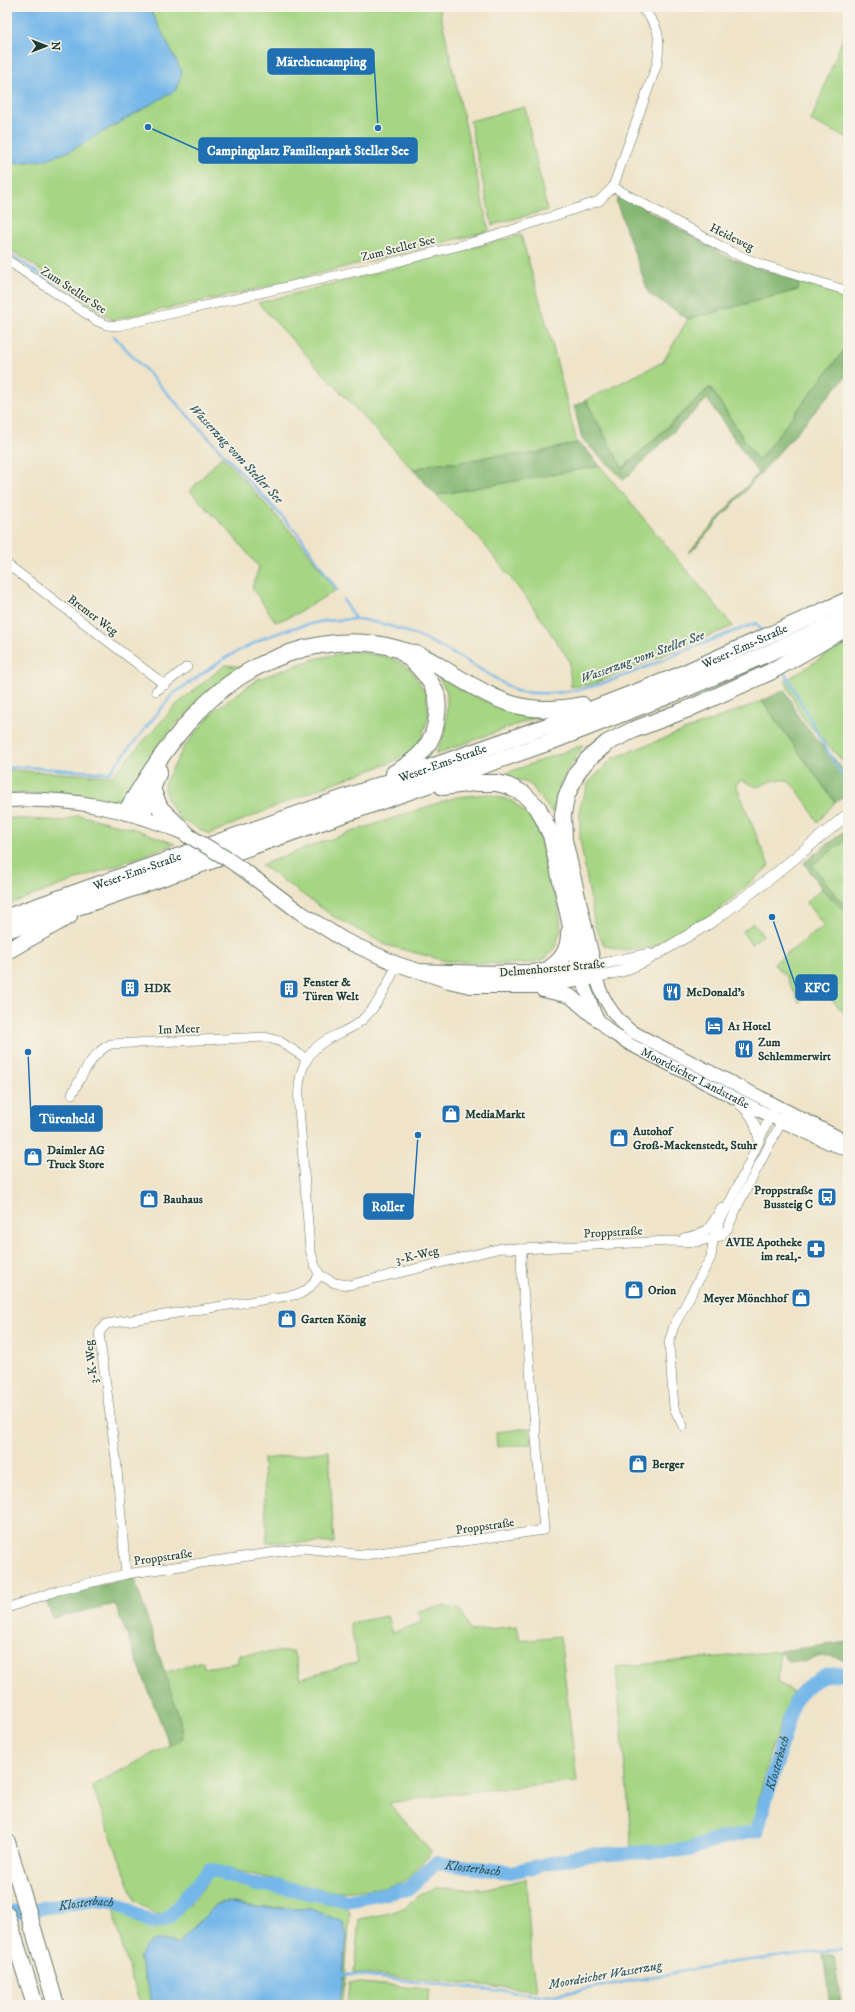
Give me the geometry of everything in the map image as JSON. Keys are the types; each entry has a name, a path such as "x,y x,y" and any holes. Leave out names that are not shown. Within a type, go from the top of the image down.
{"highway":[{"name":"Weser-Ems-Straße","path":"776,655 848,600"},
{"name":"Weser-Ems-Straße","path":"30,908 520,737 759,649 776,655 848,617"},
{"path":"588,973 564,840 563,815 566,797 578,771 588,759 607,743 633,730 688,710 776,655 848,627"},
{"path":"126,812 173,740 196,714 221,690 268,662 317,646 349,641 376,643 399,650 409,651 422,656 494,698 519,706 547,710 612,702"},
{"name":"Weser-Ems-Straße","path":"93,902 413,790 641,707 759,649"},
{"path":"362,792 414,760 425,751 435,731 438,706 435,692 421,670 399,650"},
{"path":"142,816 158,774 161,757"},
{"path":"413,790 484,782 508,786 524,794 538,808 551,835 572,928 588,973"},
{"path":"152,789 160,808 189,836"},
{"path":"7,930 93,902"},
{"path":"7,951 93,902"},
{"path":"7,911 30,908"},
{"path":"7,916 30,908"},
{"path":"546,971 564,956 570,942 569,934 572,928"},
{"path":"7,1842 56,2005"},
{"path":"8,1918 35,2005"}],"main road":[{"path":"7,800 82,803 126,812"},
{"name":"Delmenhorster Straße","path":"126,812 142,816 189,836 226,858 319,926 344,940 397,964 449,982 470,986 536,986"},
{"name":"Delmenhorster Straße","path":"418,971 492,974 546,971 588,973"},
{"path":"536,986 588,973"},
{"name":"Moordeicher Landstraße","path":"588,973 597,1019 612,1033 631,1045 735,1098 772,1110"},
{"name":"Moordeicher Landstraße","path":"588,973 604,1000 620,1021 631,1031 772,1110 848,1142"},
{"path":"536,986 545,991 557,992 570,996 597,1019"},
{"name":"Moordeicher Landstraße","path":"785,1116 828,1143 848,1150"}],"street":[{"name":"Zum Steller See","path":"7,260 97,321 107,325 117,326 404,260 485,239 599,201 608,194 613,187 657,64 660,47 656,27 649,15 640,7"},
{"name":"Heideweg","path":"613,187 731,252 760,264 848,291"},
{"name":"Bremer Weg","path":"7,564 165,685"},
{"path":"156,691 187,667"},
{"name":"Delmenhorster Straße","path":"588,973 661,951 712,921 755,890 848,814"},
{"path":"320,1275 315,1266 310,1249 299,1102 300,1074 307,1059 317,1047 328,1039 348,1030 370,1012 386,988 397,964"},
{"name":"Im Meer","path":"72,1094 83,1072 98,1051 111,1044 265,1037 279,1041 307,1059"},
{"path":"735,1098 738,1104 749,1112 756,1123 759,1141"},
{"path":"683,1426 674,1408 669,1342 674,1326 710,1257 713,1239 772,1110"},
{"name":"Proppstraße","path":"7,1608 60,1590 126,1574 304,1548 364,1555 544,1530 521,1264 522,1249 668,1241 697,1242 721,1236 728,1228 738,1205 785,1116"},
{"path":"713,1239 705,1232 712,1225 728,1194 733,1194"},
{"name":"Proppstraße","path":"668,1241 705,1232"},
{"name":"3-K-Weg","path":"126,1574 116,1459 99,1333 106,1324 300,1294 309,1288 320,1275 334,1283 349,1285 489,1251 509,1248 522,1249"}],"green space":[{"path":"7,7 439,7 489,231 245,292 113,320 7,247"},
{"path":"848,25 848,138 811,121"},
{"path":"525,107 547,210 492,225 470,121"},
{"path":"621,195 728,257 799,282 798,290 688,319 649,294 616,201"},
{"path":"521,235 553,347 577,443 532,454 492,456 456,463 436,463 413,470 258,303"},
{"path":"799,282 842,296 848,345 758,461 710,387 622,469 586,400 663,362 688,319 797,290"},
{"path":"842,297 848,298 848,336"},
{"path":"848,345 848,374 692,551 688,553 758,473 707,399 624,480 582,439 574,406 586,400 623,469 710,387 758,461"},
{"path":"577,443 584,447 600,466 436,495 413,470 436,463 456,463 492,456 532,454"},
{"path":"222,456 302,544 336,590 296,614 276,622 252,588 259,567 228,530 190,491"},
{"path":"600,466 733,626 593,684 571,687 569,660 531,604 479,538 436,495"},
{"path":"848,641 848,767 802,717 785,681"},
{"path":"355,651 392,658 411,670 426,693 429,715 422,737 412,752 388,764 333,783 209,834 180,819 167,800 164,784 184,747 215,710 258,679 314,659"},
{"path":"225,665 245,667 202,700 182,718 164,738 144,766 127,796 110,802 77,795 7,793 7,770 112,776 177,704"},
{"path":"438,676 463,691 503,709 540,716 436,754 446,729 447,705 447,692"},
{"path":"785,690 800,720 848,775 848,795 835,802 762,701"},
{"path":"762,701 835,802 818,822 803,798 789,782 785,780 778,780 757,787 741,780 736,785 769,866 711,917 651,948 620,950 604,945 595,926 580,839 580,807 589,782 613,758"},
{"path":"583,745 561,782 553,814 530,784 501,775"},
{"path":"488,794 512,801 535,822 559,909 561,929 555,947 545,959 531,963 500,964 446,961 386,945 333,916 261,865 322,842 456,797"},
{"path":"78,815 135,829 175,844 7,905 7,818 64,821"},
{"path":"848,828 848,839 812,865 844,905 842,909 822,889 804,863"},
{"path":"848,839 848,915 846,917 848,918 848,1017 821,988 814,989 799,1002 786,976 773,964 824,926 806,902 822,889 842,909 844,905 812,865"},
{"path":"753,923 763,935 751,944 742,932"},
{"path":"530,1428 531,1444 497,1447 496,1432"},
{"path":"329,1451 334,1543 267,1542 263,1459"},
{"path":"134,1577 180,1720 182,1738 170,1746 115,1604 53,1618 46,1601 64,1594"},
{"path":"443,1606 460,1610 470,1631 517,1626 520,1640 560,1636 577,1782 483,1790 389,1803 431,1852 412,1875 404,1881 392,1885 337,1892 209,1864 165,1914 155,1914 135,1900 92,1786 182,1738 180,1720 164,1673 203,1661 204,1668 237,1663 239,1654 293,1651 301,1678 358,1662 350,1623 387,1616 392,1633 422,1622 418,1611"},
{"path":"848,1642 848,1661 831,1656 821,1656 804,1662 789,1661 780,1651"},
{"path":"780,1651 778,1683 793,1691 770,1752 754,1819 747,1827 724,1831 685,1845 632,1847 616,1667"},
{"path":"218,1875 240,1883 267,1889 309,1894 345,1904 350,1913 343,2005 340,2005 347,1936 284,1907 263,1908 227,1902 217,1904 177,1944 164,1940 139,1957 153,2005 140,2005 115,1922 115,1905 157,1926 166,1923 182,1913 212,1876"},
{"path":"526,1879 532,1965 536,1990 354,1973 359,1919 390,1913 406,1907 421,1894 434,1888 483,1889"},
{"path":"823,1953 834,1956 841,2005 830,2005"},
{"path":"349,1982 429,1989 427,2005 347,2005"}],"water":[{"path":"7,7 149,7 182,72 176,90 70,151 44,160 17,163 7,157"},
{"path":"227,1902 263,1908 311,1909 343,1922 347,1936 340,2005 153,2005 139,1957 143,1950 150,1942 154,1940 177,1944 217,1904"}],"waterway":[{"path":"7,252 100,316"},
{"name":"Wasserzug vom Steller See","path":"114,336 300,536 337,590"},
{"name":"Wasserzug vom Steller See","path":"343,599 355,619 377,623 419,637 459,657 516,691 537,693 558,693 578,690 617,679 757,623 762,632"},
{"path":"7,768 24,767 109,773 173,694 225,658 264,638 293,628 324,621 355,619"},
{"path":"784,671 836,766 848,783"},
{"name":"Klosterbach","path":"7,1913 95,1900 115,1902 152,1923 167,1919 210,1869 256,1885 277,1886 347,1901 408,1889 436,1863 511,1872 586,1855 689,1850 717,1839 757,1831 794,1702 805,1689 817,1680 831,1675 848,1674"},
{"name":"Moordeicher Wasserzug","path":"342,1974 549,1996 727,1963 848,1948"}],"place":[{"name":"Campingplatz Familienpark Steller See","path":"148,127"},
{"name":"Märchencamping","path":"378,128"},
{"name":"KFC","path":"772,917"},
{"name":"HDK","path":"130,988"},
{"name":"Fenster & Türen Welt","path":"289,989"},
{"name":"McDonald's","path":"672,992"},
{"name":"A1 Hotel","path":"714,1026"},
{"name":"Zum Schlemmerwirt","path":"744,1049"},
{"name":"Türenheld","path":"28,1052"},
{"name":"MediaMarkt","path":"451,1114"},
{"name":"Roller","path":"418,1135"},
{"name":"Autohof Groß-Mackenstedt, Stuhr","path":"619,1138"},
{"name":"Daimler AG Truck Store","path":"33,1157"},
{"name":"Proppstraße Bussteig C","path":"827,1197"},
{"name":"Bauhaus","path":"149,1199"},
{"name":"AVIE Apotheke im real,-","path":"816,1249"},
{"name":"Orion","path":"634,1290"},
{"name":"Meyer Mönchhof","path":"801,1298"},
{"name":"Garten König","path":"287,1319"},
{"name":"Berger","path":"638,1464"}]}
